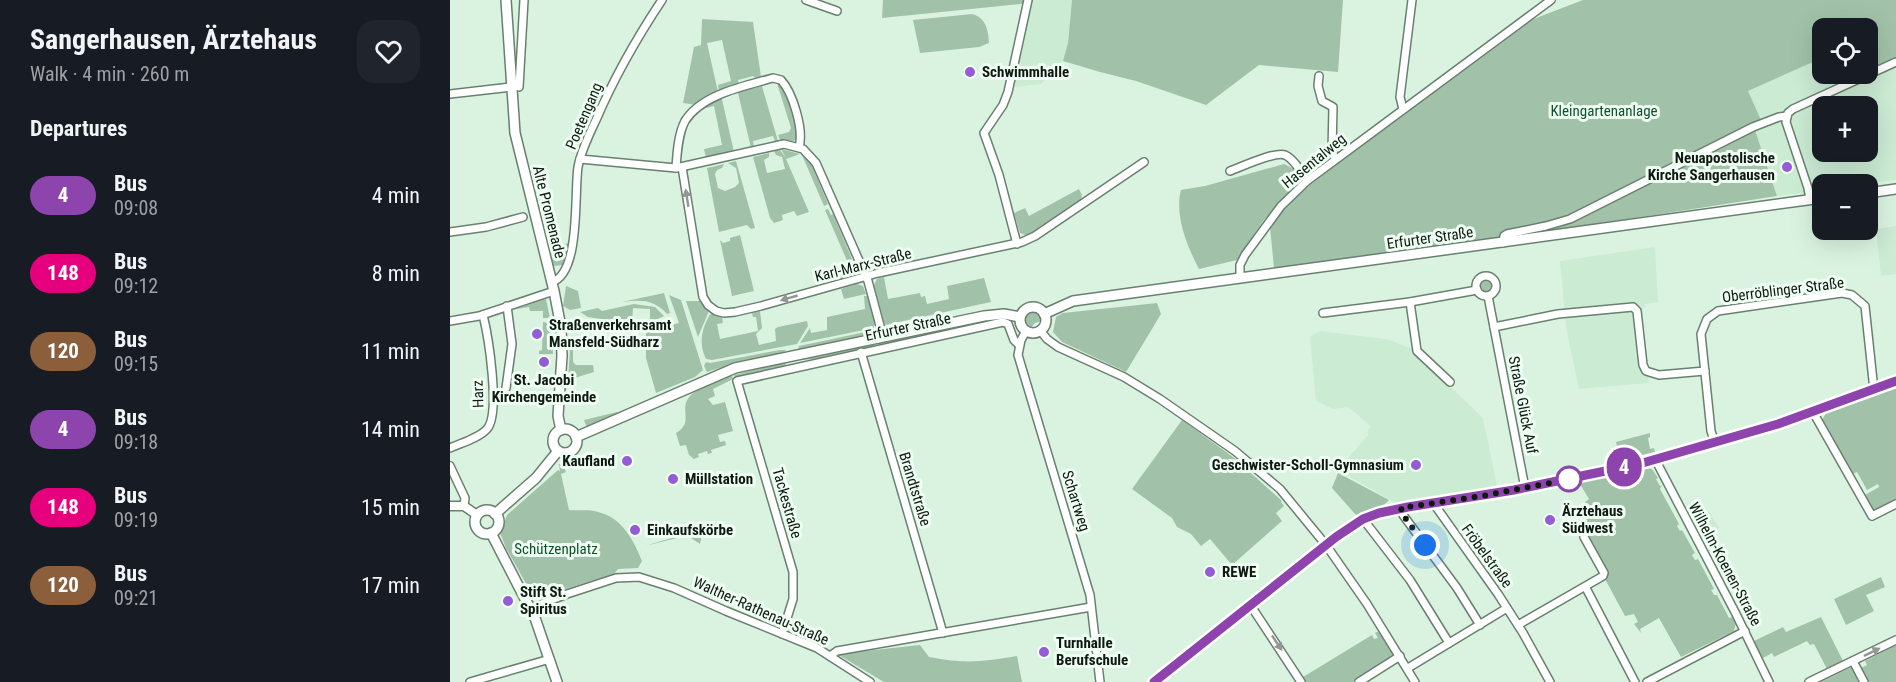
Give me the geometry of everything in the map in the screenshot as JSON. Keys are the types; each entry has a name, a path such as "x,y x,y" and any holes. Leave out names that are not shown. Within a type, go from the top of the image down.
{"main road":[{"name":"Alte Promenade","path":"506,0 515,87 513,120 553,287 561,336 558,416 561,430"},
{"path":"1878,192 1896,189"},
{"name":"Erfurter Straße","path":"1044,314 1073,302 1810,199"},
{"path":"1039,308 1044,314 1045,323 1040,330 1033,333 1021,326 1020,317 1025,309 1039,308"},
{"name":"Erfurter Straße","path":"576,437 722,372 990,315 1004,314 1020,317"},
{"path":"561,430 570,430 576,437 576,444 571,451 558,451 554,446 553,440 556,433 561,430"},
{"path":"495,514 540,474 558,451"},
{"path":"485,511 495,514 498,525 491,533 485,534 477,530 475,521 477,515 485,511"},
{"path":"491,533 531,608 557,682"}],"street":[{"name":"Alte Promenade","path":"515,87 524,0"},
{"name":"Poetengang","path":"553,287 565,272 574,236 580,159 602,106 628,53 662,0"},
{"path":"806,0 837,11"},
{"path":"1017,244 999,175 984,133 1003,105 1008,92 1028,0"},
{"path":"1403,109 1400,98 1412,0"},
{"name":"Hasentalweg","path":"1240,277 1240,265 1248,250 1281,206 1308,181 1551,0"},
{"path":"1810,199 1787,124 1787,116 1793,109 1896,63"},
{"path":"1319,76 1318,86 1322,101 1333,107 1332,151 1335,159"},
{"path":"679,168 682,127 693,112 722,93 773,78 782,81 790,94 801,132 799,147"},
{"path":"450,94 515,87"},
{"path":"1503,243 1504,236 1507,234 1569,219 1754,127 1787,116"},
{"path":"580,159 679,168 780,145 799,147 807,152 816,164 865,276 883,337"},
{"path":"1230,171 1272,156 1283,155 1290,159 1308,181"},
{"name":"Karl-Marx-Straße","path":"679,168 702,294 706,303 714,310 727,313 761,306 865,276 1017,244 1035,236 1144,162"},
{"path":"450,232 486,227 523,217"},
{"name":"Straße Glück Auf","path":"1323,313 1410,302 1477,290 1478,280 1484,276 1494,280 1496,287 1488,296 1526,488"},
{"path":"450,321 483,315 553,287"},
{"path":"1477,290 1481,295 1488,296"},
{"name":"Oberröblinger Straße","path":"1715,443 1711,430 1701,331 1706,320 1714,313 1842,293 1852,295 1865,306 1874,390"},
{"path":"1410,302 1417,351 1450,382"},
{"path":"507,306 513,344 507,388"},
{"path":"1494,327 1558,314 1636,308 1643,365 1647,372 1661,375 1705,370"},
{"name":"Harz","path":"450,448 483,433 489,428 492,417 493,389 488,334 483,315"},
{"name":"Erfurter Straße","path":"737,381 1003,322 1008,324 1014,340 1019,345"},
{"path":"1040,330 1058,347 1124,377 1160,399 1235,451 1280,489 1326,545 1415,682"},
{"path":"1019,345 1026,331"},
{"name":"Schartweg","path":"1019,345 1019,359 1090,595 1100,682"},
{"name":"Brandtstraße","path":"861,352 943,633"},
{"path":"787,357 790,369"},
{"name":"Tackestraße","path":"737,381 793,572 793,599 782,634"},
{"path":"1154,682 1326,545 1363,519 1401,508 1526,488 1655,459 1813,412 1896,381"},
{"path":"1813,412 1872,516 1895,506"},
{"name":"Wilhelm-Koenen-Straße","path":"1655,459 1745,631 1769,682"},
{"path":"450,465 465,498 464,506"},
{"name":"Fröbelstraße","path":"1434,504 1507,608 1550,682"},
{"path":"450,506 464,506 477,515"},
{"path":"1401,508 1403,515 1480,625"},
{"path":"1363,519 1410,580 1449,643"},
{"path":"1518,625 1586,588 1603,576 1604,573 1584,537"},
{"name":"Walther-Rathenau-Straße","path":"531,608 616,578 639,577 674,588 817,648 830,656 837,651 1091,607"},
{"path":"1586,588 1635,682"},
{"path":"1251,606 1301,682"},
{"path":"1408,668 1507,608"},
{"path":"1647,682 1745,631"},
{"path":"1809,682 1896,640"},
{"path":"830,656 870,682"},
{"path":"1359,682 1400,656"},
{"path":"470,682 550,659"},
{"path":"1853,661 1864,682"},
{"path":"851,682 856,673"}],"shaded area":[{"path":"1031,0 1072,0 1068,43 1063,61 1041,84 1014,87"},
{"path":"1896,59 1896,180 1878,182 1878,174 1812,174 1812,191 1777,196 1753,123 1760,120 1748,91 1812,62 1812,84 1878,84 1878,67"},
{"path":"1896,226 1896,274 1881,276 1878,229"},
{"path":"1655,247 1658,302 1645,304 1642,312 1649,383 1579,389 1566,327 1560,261"},
{"path":"1320,331 1386,339 1410,348 1483,418 1498,491 1396,503 1338,470 1369,434 1367,432 1371,426 1348,407 1333,409 1316,401 1310,337"},
{"path":"1709,511 1719,528 1701,538 1692,521"}],"green space":[{"path":"883,0 1031,0 1030,3 882,18"},
{"path":"1072,0 1343,0 1338,72 1259,65 1206,105 1136,81 1063,61 1068,43"},
{"name":"Kleingartenanlage","path":"1583,0 1896,0 1896,59 1878,67 1878,18 1812,18 1812,62 1748,91 1761,120 1753,124 1777,196 1499,239 1274,268 1270,227 1292,199 1531,20"},
{"path":"972,14 980,18 985,25 989,43 979,47 920,53 913,20"},
{"path":"702,19 753,22 761,77 756,79 753,76 738,80 739,84 719,91 718,85 731,81 722,40 707,43 718,92 697,105 683,103 694,47 701,45"},
{"path":"776,80 786,90 800,134 794,141 780,140 778,135 789,132 791,128"},
{"path":"761,83 778,141 775,141 773,136 753,141 754,147 751,148 737,89"},
{"path":"721,95 734,152 706,158 704,149 722,145 714,106 706,108 705,106"},
{"path":"781,149 800,154 786,159 809,212 797,216 794,211 782,215 783,220 774,223 770,218 753,157 769,153 769,157 764,160 767,173 785,169 782,157 776,155 774,151 780,150 786,158"},
{"path":"802,155 812,166 828,204 824,206"},
{"path":"736,161 755,228 751,229 747,225 719,232 707,168 724,164 715,174 718,188 725,191 739,183 736,168 728,163"},
{"path":"1284,164 1294,170 1299,181 1264,220 1237,260 1199,269 1181,220 1179,200 1181,190 1205,186"},
{"path":"1079,189 1082,195 1081,200 1057,219 1026,235 1020,233 1014,213 1025,208 1029,216"},
{"path":"828,209 831,215 833,214 852,259 848,263 825,210"},
{"path":"740,235 754,291 732,296 720,240 723,243"},
{"path":"569,243 564,265 553,266 549,248"},
{"path":"851,265 855,266 855,272 849,278 840,280 837,272"},
{"path":"884,277 888,299 920,293 921,297 925,296 927,304 949,299 947,286 984,278 991,302 885,325 874,285 877,279"},
{"path":"1483,278 1489,278 1493,285 1489,292 1483,292 1479,288 1479,282"},
{"path":"857,284 863,286 866,294 844,299 841,289"},
{"path":"566,286 578,291 581,308 570,310 563,306"},
{"path":"664,293 670,313 667,314 652,303 622,302"},
{"path":"669,295 681,300 703,370 695,377 656,393 646,358 646,331 679,323"},
{"path":"864,296 868,296 874,317 874,328 800,343 810,328 811,333 827,330 827,317 865,309"},
{"path":"546,299 550,318 543,318 543,311 530,311 529,307 512,310"},
{"path":"686,301 700,301 709,311 698,337"},
{"path":"1157,303 1161,314 1126,372 1062,342 1053,332 1056,317 1063,313"},
{"path":"634,304 655,307 664,316 650,323 650,309 633,308 632,324 609,330 601,319 588,317 580,312 598,308 602,311"},
{"path":"760,311 762,328 756,334 759,345 776,341 775,329 778,327 807,321 808,326 797,344 712,360 706,359 702,347 702,335 711,313 722,317 723,323 717,324 720,339 758,331 756,317 753,317 752,313"},
{"path":"1034,311 1039,314 1041,321 1035,323 1031,328 1026,326 1024,319 1027,313"},
{"path":"543,322 552,324 553,354 539,354 542,350"},
{"path":"964,325 964,328 879,346 877,344 877,341"},
{"path":"870,331 871,335 798,351 799,346"},
{"path":"873,342 874,346 816,359 799,360 799,358"},
{"path":"570,349 573,349 573,362 576,365 593,365 594,372 568,380"},
{"path":"786,350 707,372 704,366 706,362"},
{"path":"784,362 786,364 784,367 735,379 734,375"},
{"path":"732,375 733,379 713,389 715,396 708,399 713,405 725,402 733,431 718,435 720,442 725,441 726,445 711,450 712,453 708,454 707,451 698,454 699,457 694,459 689,455 686,445 680,446 676,433 685,424 687,401 698,390"},
{"path":"1896,388 1896,503 1876,511 1873,510 1865,495 1879,487 1878,484 1867,490 1857,472 1853,474 1822,420 1826,413"},
{"path":"617,412 617,414 587,428 584,420"},
{"path":"1182,420 1233,457 1282,501 1284,506 1276,513 1282,521 1232,565 1210,539 1201,546 1191,534 1177,527 1172,518 1132,489"},
{"path":"1650,433 1648,438 1650,449 1654,448 1655,452 1620,460 1616,442"},
{"name":"Schützenplatz","path":"559,464 562,464 566,472 561,474 569,510 595,511 614,519 631,538 642,561 638,568 618,569 614,574 539,597 529,589 500,533 507,515 558,470 560,471"},
{"path":"1644,467 1652,469 1658,478 1656,479 1660,486 1662,485 1660,489 1679,524 1677,526 1680,531 1682,530 1695,553 1692,555 1695,560 1698,559 1714,589 1711,590 1714,595 1717,595 1729,618 1733,617 1736,623 1734,631 1681,657 1659,618 1640,629 1641,633 1634,624 1638,622 1634,614 1625,616 1605,579 1606,574 1585,538 1584,521 1593,516 1585,502 1589,499 1580,484 1566,491 1563,486"},
{"path":"1338,473 1389,500 1385,504 1356,515 1332,488"},
{"path":"691,532 702,534 700,544 685,536 645,546"},
{"path":"1881,577 1885,587 1866,595 1874,611 1846,625 1834,599"},
{"path":"1821,617 1843,661 1827,669 1814,644 1810,645 1807,641 1774,657 1772,653 1763,658 1754,641 1783,627 1786,632"},
{"path":"1379,631 1393,653 1390,658 1353,682 1305,682 1303,677 1372,635 1374,639 1378,638 1375,633"},
{"path":"920,645 929,657 953,661 983,661 1017,656 1022,682 884,682 837,654"},
{"path":"1896,645 1896,682 1865,682 1856,665 1859,664 1861,668 1867,665 1865,661"},
{"path":"1854,666 1862,682 1821,682"}],"bus line":[{"name":"4","path":"1154,682 1336,537 1363,519 1392,510 1514,490 1591,475 1655,459 1778,424 1896,381"}],"place":[{"name":"Schwimmhalle","path":"970,72"},
{"name":"Neuapostolische Kirche Sangerhausen","path":"1787,167"},
{"name":"Straßenverkehrsamt Mansfeld-Südharz","path":"537,334"},
{"name":"St. Jacobi Kirchengemeinde","path":"544,362"},
{"name":"Kaufland","path":"627,461"},
{"name":"Geschwister-Scholl-Gymnasium","path":"1416,465"},
{"name":"Müllstation","path":"673,479"},
{"name":"Ärztehaus Südwest","path":"1550,520"},
{"name":"Einkaufskörbe","path":"635,530"},
{"name":"REWE","path":"1210,572"},
{"name":"Stift St. Spiritus","path":"508,601"},
{"name":"Turnhalle Berufschule","path":"1044,652"}],"route":[{"path":"1425,545 1403,515 1401,508 1482,496 1576,478 1569,479"}]}
